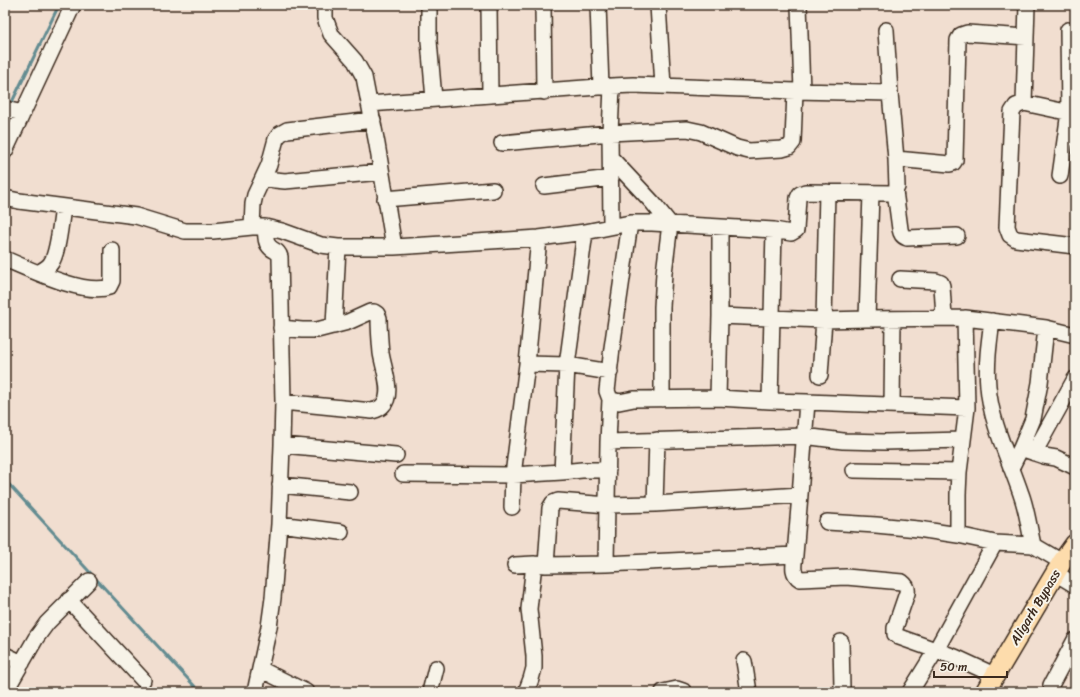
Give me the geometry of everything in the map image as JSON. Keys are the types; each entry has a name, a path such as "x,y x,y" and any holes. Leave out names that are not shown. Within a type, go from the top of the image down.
{"main road":[{"name":"Aligarh Bypass","path":"985,692 1059,568 1075,544"}],"street":[{"path":"5,151 12,111 73,5"},
{"path":"325,5 325,18 331,34 355,61 364,77 373,120 394,248"},
{"path":"429,5 429,41 434,99"},
{"path":"489,5 490,96"},
{"path":"543,5 544,92"},
{"path":"598,5 607,87 610,133 611,226"},
{"path":"658,5 663,86"},
{"path":"502,143 610,133 687,129 701,132 736,148 749,151 782,149 789,147 792,142 798,91 799,5"},
{"path":"1024,104 1027,5"},
{"path":"886,30 896,159 897,187 895,191 901,234 908,238 957,236"},
{"path":"1060,176 1072,113 1068,30"},
{"path":"896,159 950,164 955,160 958,40 961,35 967,33 1026,36"},
{"path":"369,104 633,85 890,93"},
{"path":"1072,113 1024,104 1016,106 1012,112 1007,227 1010,235 1016,239 1075,246"},
{"path":"255,692 270,627 273,598 280,485 283,402 280,257 277,251 268,246 258,227 253,204 255,195 269,165 276,139 280,134 287,130 373,120"},
{"path":"611,158 653,203 670,224 664,273 662,307 662,399"},
{"path":"264,178 285,181 381,172"},
{"path":"544,186 611,178"},
{"path":"386,199 493,190"},
{"path":"5,198 136,216 185,231 213,231 258,227 282,231 321,245 338,247 394,248 539,238 585,232 630,223 652,222 774,230 791,233 796,230 798,198 800,194 805,192 892,193 895,191"},
{"path":"820,375 824,320 827,192"},
{"path":"867,319 871,193"},
{"path":"38,273 46,269 51,263 55,253 63,207"},
{"path":"606,564 610,399 607,392 630,223"},
{"path":"718,398 720,227"},
{"path":"770,401 774,230"},
{"path":"562,472 567,366 585,232"},
{"path":"512,507 513,475 527,364 539,238"},
{"path":"334,326 338,247"},
{"path":"5,259 66,283 88,288 105,289 109,287 112,281 112,250"},
{"path":"900,279 936,281 941,283 944,318"},
{"path":"281,328 317,330 348,322 370,312 374,312 379,318 381,354 388,384 388,396 384,405 379,409 372,411 283,402"},
{"path":"720,316 824,320 965,318 1046,328 1075,336"},
{"path":"958,535 959,472 967,408 965,318"},
{"path":"892,405 893,319"},
{"path":"992,321 987,357 988,386 992,414 1001,444 1022,495 1034,545 1075,585"},
{"path":"1028,450 1032,420 1040,383 1046,328"},
{"path":"527,364 567,366 610,372"},
{"path":"1011,468 1028,450 1075,379"},
{"path":"610,399 619,402 634,399 718,398 967,408"},
{"path":"807,402 793,572 800,579 846,577 902,582 908,589 895,628 895,634 899,637 955,657 994,675"},
{"path":"608,442 804,436 843,441 878,442 963,440"},
{"path":"655,504 657,440"},
{"path":"282,445 396,455"},
{"path":"1028,450 1044,456 1056,458 1075,467"},
{"path":"403,474 513,475 582,470 608,470"},
{"path":"854,470 959,472"},
{"path":"280,485 350,492"},
{"path":"526,692 531,679 534,662 529,609 540,565 550,508 553,503 558,501 608,505 655,504 800,495"},
{"path":"827,522 876,524 918,528 995,543 1034,545"},
{"path":"278,524 341,532"},
{"path":"910,692 936,650 995,543"},
{"path":"515,565 606,564 795,555"},
{"path":"5,692 36,638 47,623 88,581"},
{"path":"69,600 143,680"},
{"path":"1051,685 1075,640"},
{"path":"840,642 843,692"},
{"path":"5,655 22,663"},
{"path":"744,661 748,692"},
{"path":"430,692 436,668"},
{"path":"260,669 306,692"},
{"path":"663,692 677,689 683,692"}],"waterway":[{"path":"10,106 59,5"},
{"path":"5,480 200,692"}]}
